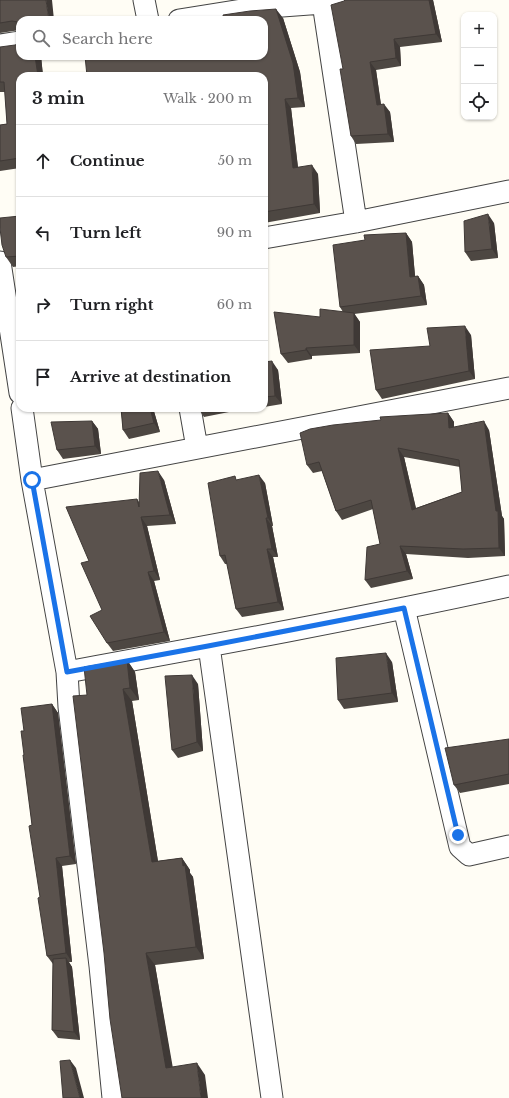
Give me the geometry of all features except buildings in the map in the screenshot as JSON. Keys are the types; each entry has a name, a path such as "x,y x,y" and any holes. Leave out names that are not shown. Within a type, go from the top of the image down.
{"street":[{"path":"144,0 147,16"},
{"path":"198,16 254,4 333,2 356,222"},
{"path":"0,44 16,42"},
{"path":"268,237 356,222 509,191"},
{"path":"0,262 12,283 16,338"},
{"path":"32,480 509,388"},
{"path":"23,412 32,480 67,672 69,707 100,966 113,1098"},
{"path":"191,412 197,448"},
{"path":"67,672 404,608 509,586"},
{"path":"404,608 460,847 469,855 509,846"},
{"path":"208,646 272,1098"}],"route":[{"path":"32,480 67,672 404,608 458,835"}]}
